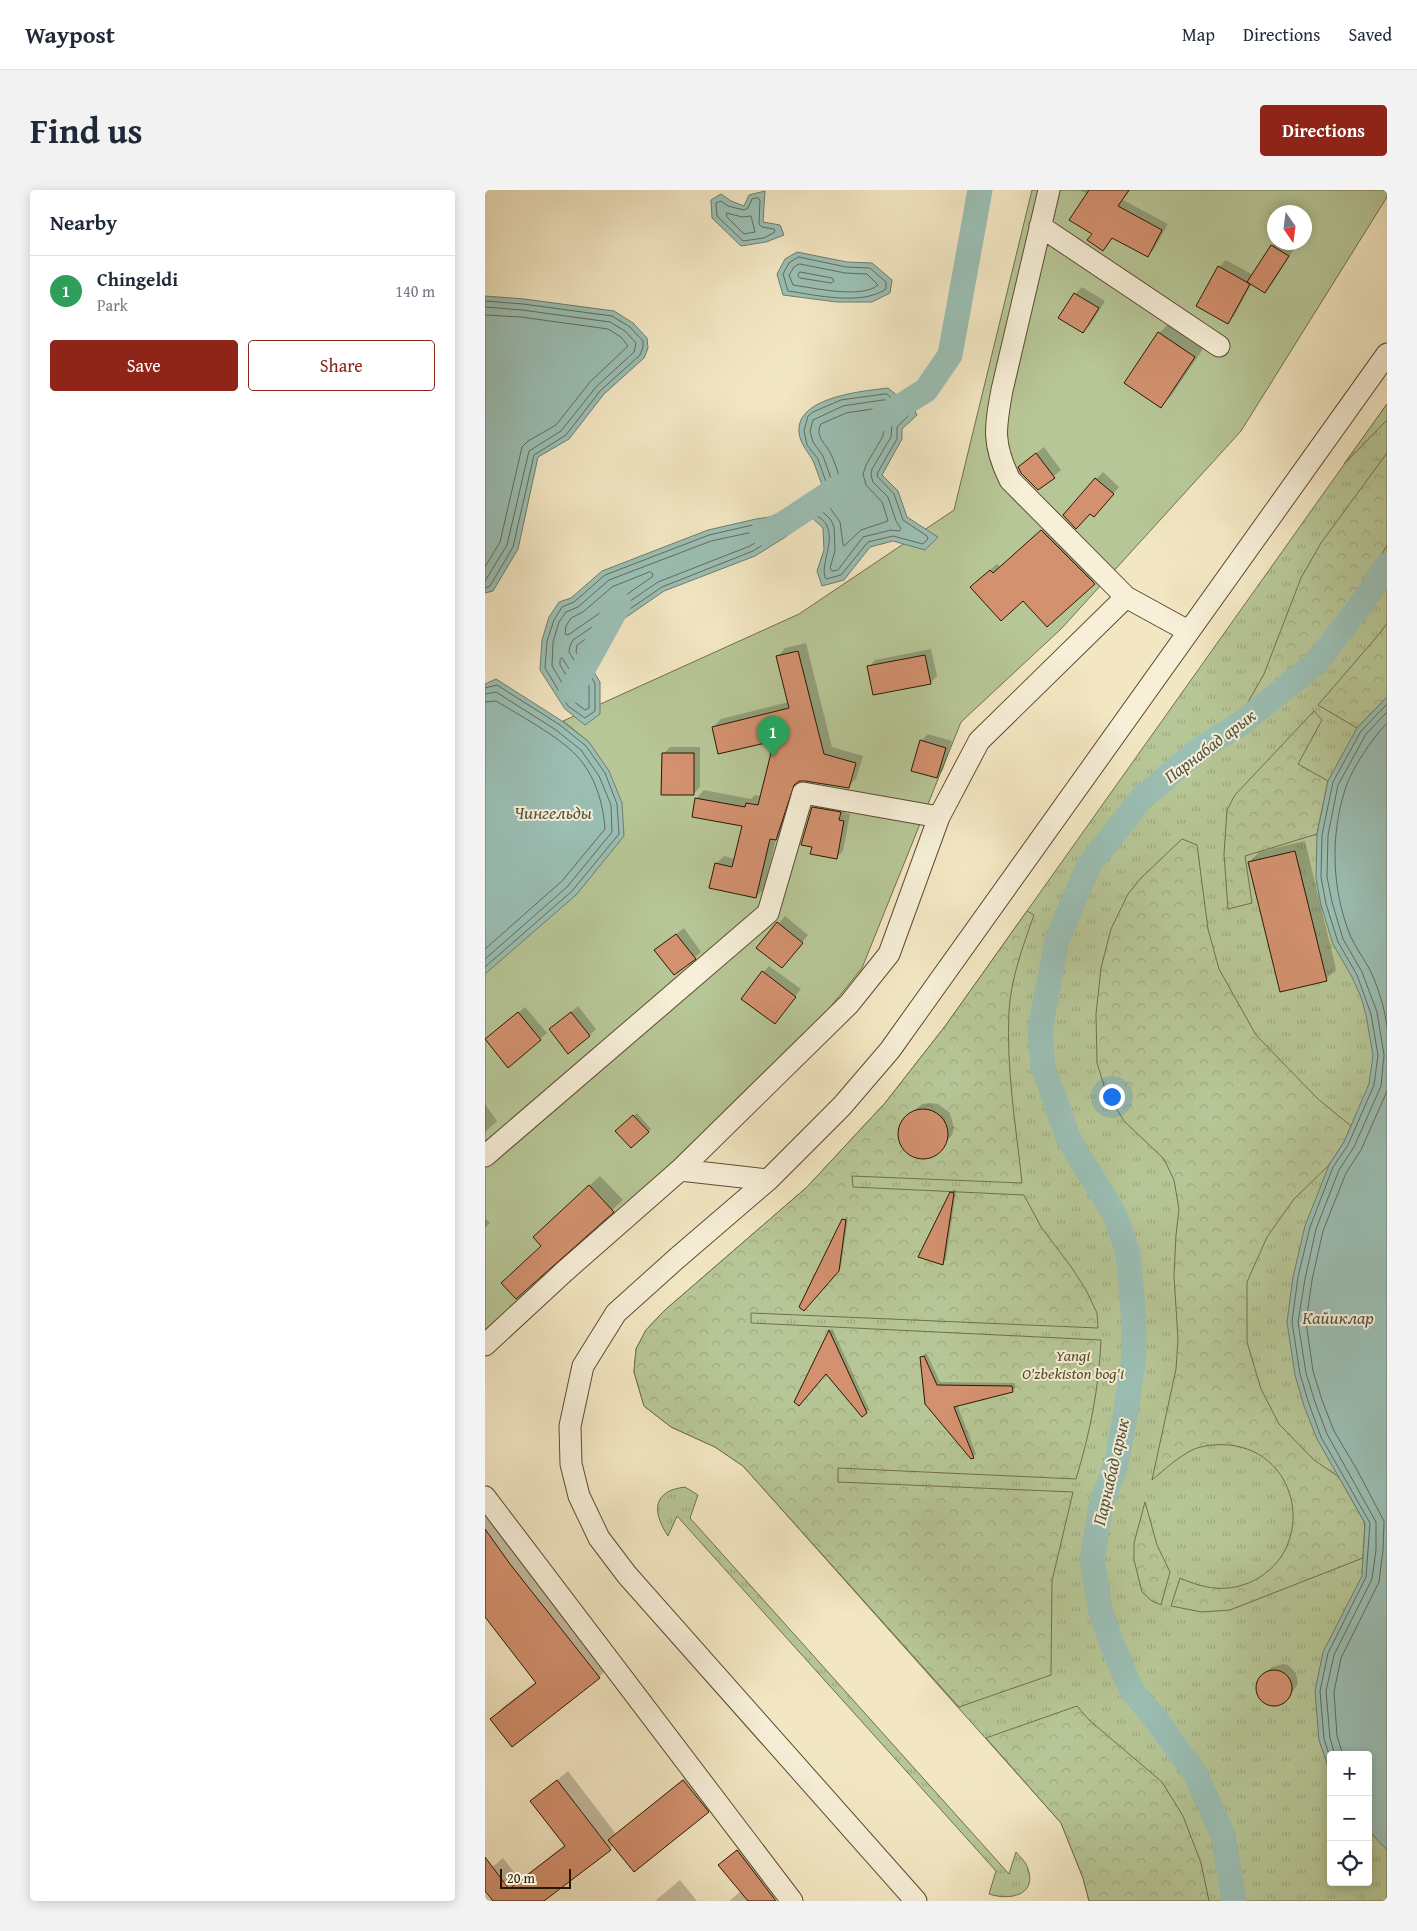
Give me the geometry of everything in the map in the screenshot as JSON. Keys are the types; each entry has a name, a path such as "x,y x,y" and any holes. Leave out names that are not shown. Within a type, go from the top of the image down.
{"street":[{"path":"1049,190 997,417 996,443 1001,463 1010,480 1126,597 1188,631"},
{"path":"1040,226 1219,346"},
{"path":"916,1901 622,1568 599,1538 579,1496 571,1464 569,1426 583,1366 616,1313 768,1180 842,1106 890,1050 1387,354"},
{"path":"485,1345 565,1270 680,1170 849,1004 889,954 939,817 979,741 1126,597"},
{"path":"485,1156 768,913 803,793 939,817"},
{"path":"680,1170 768,1180"},
{"path":"485,1497 792,1901"}],"green space":[{"path":"1032,190 1387,190 1387,197 1241,431 1061,629 961,722 862,968 782,1067 485,1336 485,968 589,742 563,721 799,614 954,510"},
{"name":"Yangi O'zbekiston bog'i","path":"1387,404 1387,1901 1089,1901 1083,1878 1061,1823 743,1466 715,1447 671,1427 644,1406 634,1372 636,1349 646,1330 665,1310 807,1187 885,1103 946,1025"},
{"path":"1387,404 1387,420 1344,464"},
{"path":"1387,453 1387,545 1378,561 1332,625 1281,686 1247,704 1264,674 1301,578 1321,543"},
{"path":"1387,623 1387,697 1357,728 1318,705"},
{"path":"1314,711 1322,720 1298,764 1328,781 1317,834 1245,856 1252,903 1228,909 1224,854 1227,810 1235,795"},
{"path":"1182,839 1197,845 1208,929 1219,969 1256,1035 1318,1099 1351,1126 1344,1142 1329,1165 1294,1199 1267,1237 1247,1282 1247,1342 1261,1389 1279,1424 1314,1460 1339,1477 1365,1523 1363,1558 1230,1610 1202,1612 1171,1606 1180,1578 1198,1585 1216,1588 1234,1587 1253,1581 1273,1566 1286,1547 1293,1526 1292,1504 1285,1483 1272,1465 1253,1452 1229,1445 1201,1447 1176,1460 1152,1480 1176,1369 1178,1339 1174,1276 1179,1209 1174,1180 1164,1159 1125,1122 1107,1095 1097,1063 1096,1014 1101,968 1111,929 1128,894 1141,878"},
{"path":"1027,911 1034,915 1012,986 1008,1033 1012,1097 1022,1183 852,1176 853,1187 1024,1195 1041,1227 1086,1290 1097,1313 1098,1328 751,1313 751,1323 1101,1340 1093,1410 1086,1445 1076,1479 838,1468 838,1482 1073,1492 1052,1581 1051,1675 959,1707 743,1466 715,1447 671,1427 644,1406 634,1372 636,1349 646,1330 665,1310 807,1187 885,1103 946,1025"},
{"path":"685,1487 698,1495 690,1518 1009,1874 1016,1852 1023,1860 1030,1878 1029,1885 1025,1890 1020,1894 1005,1897 989,1894 996,1871 677,1516 668,1536 659,1519 658,1504 666,1493"},
{"path":"1145,1502 1157,1545 1170,1572 1161,1605 1152,1601 1142,1592 1134,1560 1134,1543"},
{"path":"1077,1706 1089,1720 1162,1782 1183,1816 1201,1863 1209,1901 1089,1901 1083,1878 1061,1823 986,1738"}],"water":[{"path":"765,191 763,222 780,225 784,235 766,242 741,246 712,218 711,200 721,194 731,201 744,206 749,195"},
{"path":"797,252 847,262 872,263 892,280 890,293 872,302 837,302 783,295 777,274 785,259"},
{"path":"485,296 524,299 614,311 633,323 647,338 648,348 644,358 604,394 569,439 538,457 518,549 493,591 485,593"},
{"path":"888,388 914,409 917,415 902,429 902,439 882,475 898,491 907,517 938,537 925,550 893,541 870,547 844,580 822,586 817,571 824,550 823,528 807,513 822,485 814,463 801,441 799,432 801,420 808,411 819,403 848,394"},
{"path":"790,514 794,527 787,536 755,556 664,591 580,649 600,682 600,714 585,725 565,709 540,670 542,640 549,617 559,602 571,598 602,571 708,530 756,519"},
{"name":"Чингельды","path":"496,679 562,721 589,742 609,771 622,803 624,836 576,895 485,974 485,684"},
{"name":"Кайиклар","path":"1387,697 1387,1850 1372,1834 1372,1751 1327,1751 1327,1763 1319,1740 1315,1691 1323,1652 1362,1576 1365,1523 1317,1439 1304,1406 1295,1375 1287,1322 1293,1277 1305,1226 1329,1165 1344,1142 1369,1084 1373,1055 1361,997 1333,944 1321,905 1316,878 1317,834 1328,781 1357,728"}],"building":[{"path":"1089,190 1129,190 1118,206 1162,230 1148,257 1112,238 1103,251 1087,240 1092,234 1069,220"},
{"path":"1268,250 1279,250 1289,256 1265,293 1247,282"},
{"path":"1218,266 1250,284 1228,324 1196,306"},
{"path":"1074,293 1099,308 1083,333 1058,318"},
{"path":"1158,332 1195,357 1161,408 1124,383"},
{"path":"1036,453 1055,478 1038,490 1021,473 1018,467"},
{"path":"1095,478 1114,494 1094,517 1090,514 1076,529 1063,515"},
{"path":"1041,530 1095,584 1047,627 1023,601 1001,621 970,587 990,570 993,573"},
{"path":"798,651 824,754 856,763 849,788 805,781 799,781 794,785 776,840 770,839 756,898 709,888 715,863 732,867 742,826 692,817 695,798 745,807 746,803 758,805 774,741 718,754 712,727 789,708 776,656"},
{"path":"925,655 931,684 873,695 867,666"},
{"path":"920,740 946,748 937,778 911,771"},
{"path":"662,753 694,753 694,795 661,795"},
{"path":"812,807 841,812 839,820 844,821 837,859 810,854 812,847 801,845"},
{"path":"1295,851 1327,981 1280,992 1248,862"},
{"path":"777,922 803,943 782,968 756,948"},
{"path":"676,934 696,959 674,975 654,950"},
{"path":"762,971 796,997 775,1024 741,999"},
{"path":"518,1012 541,1040 508,1068 485,1039"},
{"path":"571,1012 590,1036 568,1054 549,1029"},
{"path":"923,1109 937,1113 944,1120 948,1134 944,1148 937,1155 923,1159 909,1155 902,1148 898,1134 902,1120 909,1113"},
{"path":"633,1115 649,1132 631,1148 615,1131"},
{"path":"589,1185 614,1212 516,1299 501,1283 541,1246 533,1237"},
{"path":"950,1192 954,1193 943,1265 918,1257"},
{"path":"842,1219 846,1220 839,1271 804,1311 799,1307"},
{"path":"829,1330 867,1413 862,1417 826,1374 799,1406 794,1402"},
{"path":"924,1356 937,1385 1012,1386 1013,1392 954,1407 974,1458 971,1459 925,1404 920,1357"},
{"path":"485,1529 510,1564 600,1678 512,1747 490,1719 536,1683 485,1617"},
{"path":"1274,1670 1281,1671 1287,1675 1291,1681 1291,1695 1287,1701 1281,1705 1274,1706 1267,1705 1261,1701 1257,1695 1256,1688 1257,1681 1261,1675 1267,1671"},
{"path":"557,1780 611,1850 544,1901 493,1901 485,1891 485,1857 509,1889 565,1846 530,1801"},
{"path":"683,1780 709,1812 634,1872 608,1840"},
{"path":"737,1850 776,1901 748,1901 718,1865"}],"waterway":[{"path":"878,420 926,390 950,355 980,190"},
{"path":"762,533 783,524 839,487"},
{"name":"Парнабад арык","path":"1234,1901 1223,1835 1196,1775 1155,1718 1132,1691 1113,1647 1100,1609 1092,1559 1101,1505 1116,1465 1134,1355 1134,1320 1128,1253 1115,1215 1069,1140 1043,1067 1040,1029 1057,940 1089,865 1141,799 1202,747 1239,725 1316,663 1363,602 1387,565"},
{"path":"571,691 619,604"}],"place":[{"name":"Chingeldi","path":"773,757"}]}
